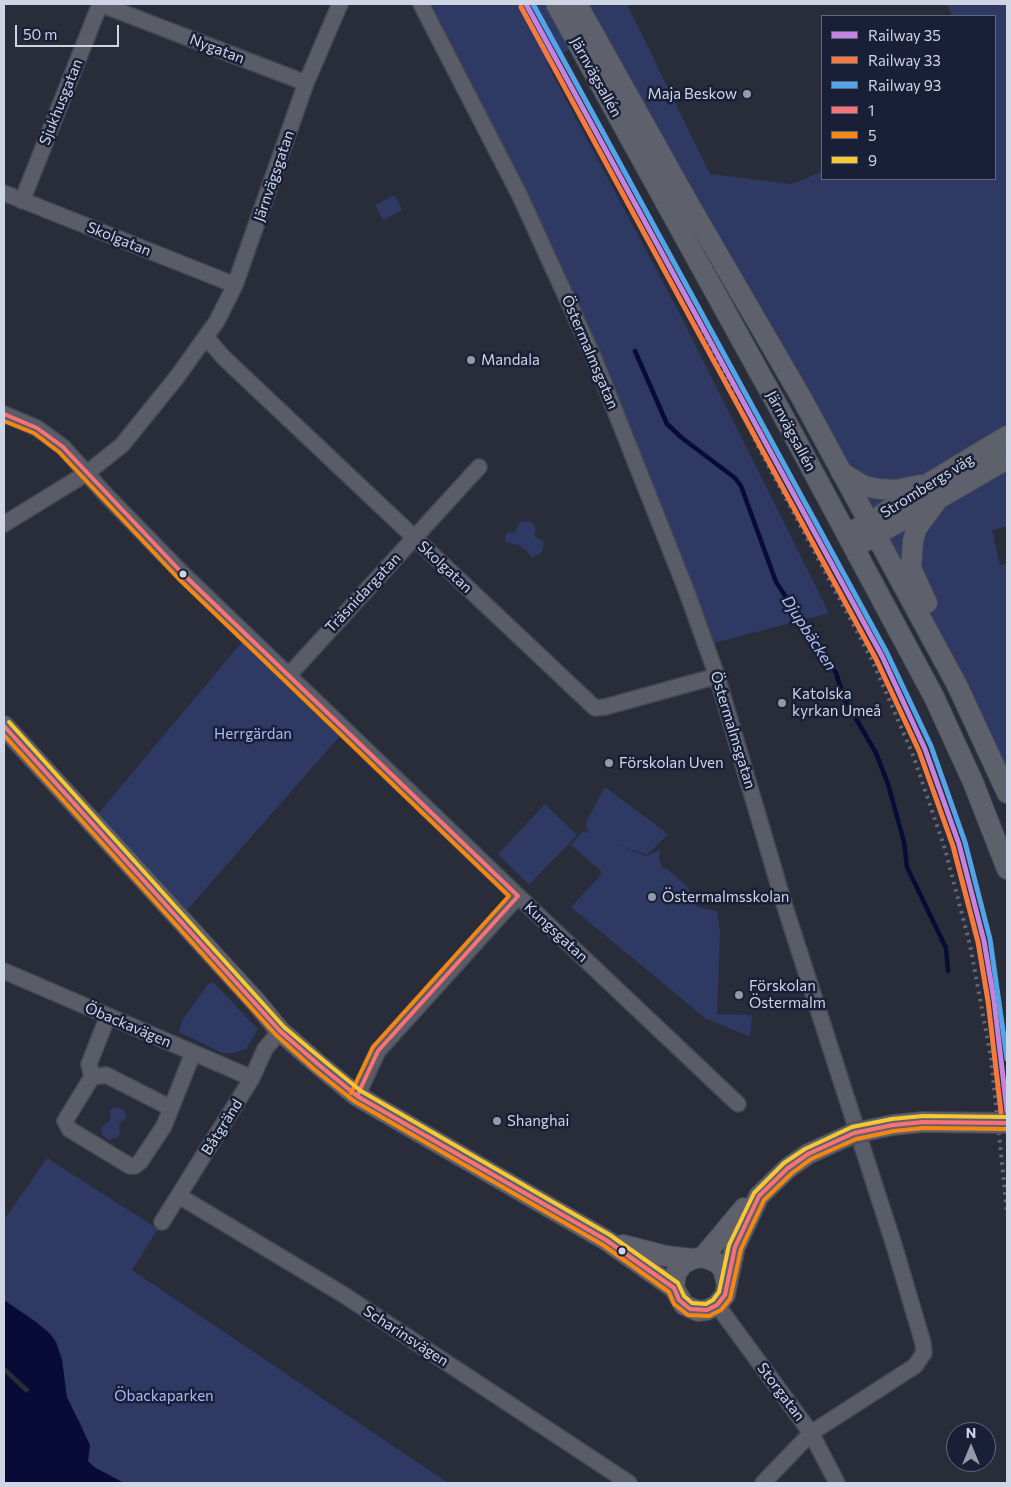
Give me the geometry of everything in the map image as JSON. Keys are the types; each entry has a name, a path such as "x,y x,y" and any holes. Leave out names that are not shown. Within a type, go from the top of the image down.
{"main road":[{"name":"Järnvägsallén","path":"556,4 934,696 974,782 1007,868"},
{"name":"Järnvägsallén","path":"578,4 690,206 801,397 957,685 1007,793"},
{"name":"Strombergs väg","path":"850,540 873,530 934,490 1007,436"},
{"name":"Strombergs väg","path":"934,490 1007,459"},
{"path":"840,471 864,486 878,489 934,490 916,529 911,568 939,628 957,685"},
{"path":"4,726 251,996 280,1031 357,1096 606,1240 674,1288"},
{"path":"759,1196 739,1237 725,1294 717,1305 706,1310 690,1309 679,1300 674,1288 676,1273 683,1264 702,1255 744,1208 788,1168 808,1154 854,1133 893,1125 923,1122 1007,1123"},
{"path":"606,1240 666,1256 702,1255 716,1262 722,1269 727,1285"}],"street":[{"name":"Nygatan","path":"100,4 306,83"},
{"name":"Sjukhusgatan","path":"22,201 100,4"},
{"name":"Järnvägsgatan","path":"4,524 88,473 122,445 178,376 206,337 235,285 306,83 340,4"},
{"name":"Östermalmsgatan","path":"421,4 519,194 594,358 661,525 717,676 785,907 891,1236 923,1344 924,1353 915,1366 811,1433 763,1483"},
{"name":"Skolgatan","path":"4,193 235,285"},
{"name":"Skolgatan","path":"206,337 223,357 595,708 605,707 717,676"},
{"name":"Kungsgatan","path":"4,414 50,436 88,473 106,495 183,574 518,896 738,1104"},
{"name":"Träsnidargatan","path":"288,674 478,467"},
{"path":"357,1096 378,1051 518,896"},
{"name":"Öbackavägen","path":"4,971 252,1078"},
{"path":"108,1016 89,1064 92,1077 66,1116 66,1126 130,1166 135,1166 140,1162 164,1126 193,1053"},
{"name":"Båtgränd","path":"162,1222 252,1078 265,1049 280,1031"},
{"path":"92,1077 106,1075 149,1095 161,1105 171,1108"},
{"name":"Scharinsvägen","path":"179,1196 344,1295 629,1483"},
{"name":"Storgatan","path":"717,1305 811,1433 837,1483"}],"green space":[{"path":"421,4 627,4 710,174 791,184 821,172 821,180 996,180 996,15 952,15 947,4 1007,4 1007,526 992,530 1000,565 1007,564 1007,764 999,773 593,33 547,64 682,318 829,613 706,645 594,358"},
{"path":"395,195 402,210 383,220 375,205"},
{"path":"529,521 534,524 536,530 534,536 544,543 542,552 532,558 519,545 505,542 506,533 515,532 520,522"},
{"name":"Herrgärdan","path":"247,636 346,729 180,918 92,821"},
{"path":"605,787 668,834 647,855 613,843 646,856 660,850 659,859 663,869 667,869 687,886 698,907 717,911 720,931 717,1014 752,1015 750,1037 705,1018 571,907 601,875 601,871 571,845 583,831 591,833 587,830 586,822"},
{"path":"545,804 577,835 529,885 498,854"},
{"path":"213,982 258,1029 246,1049 234,1053 222,1053 179,1032 182,1021 207,985"},
{"path":"114,1107 124,1110 126,1117 119,1125 118,1137 109,1140 103,1136 101,1128 111,1119 109,1111"},
{"name":"Öbackaparken","path":"47,1158 158,1229 132,1270 448,1483 124,1483 94,1467 88,1461 90,1445 82,1425 71,1409 64,1388 62,1360 56,1342 50,1333 4,1300 4,1220"}],"shaded area":[{"path":"4,1300 36,1322 56,1342 62,1360 67,1397 90,1445 88,1461 94,1467 124,1483 4,1483"}],"pier":[{"path":"4,1366 30,1390 26,1393 4,1372"}],"waterway":[{"name":"Djupbäcken","path":"635,351 667,424 682,438 735,478 741,486 776,582 836,673 844,698 876,753 888,784 904,842 907,867 946,948 948,971"}],"railway":[{"path":"693,310 759,448 872,660 913,755 945,849 970,945 991,1058 1007,1211"}],"rail line":[{"name":"35","path":"526,4 882,656 925,749 959,844 984,941 994,1000 1007,1111"},
{"name":"93","path":"533,4 887,653 931,746 965,842 990,939 1007,1059"},
{"name":"33","path":"521,7 876,659 919,751 953,846 978,942 988,1001 1001,1112"}],"transit line":[{"name":"1","path":"4,414 37,428 63,447 183,574 518,896"},
{"name":"5","path":"4,421 34,433 59,452 179,579 509,896 373,1047 351,1093"},
{"name":"9","path":"9,722 284,1027 361,1091 610,1235 678,1283 684,1296 692,1303 706,1304 713,1300 719,1292 729,1245 754,1193 784,1163 805,1149 852,1127 892,1119 923,1116 1007,1117"},
{"name":"1","path":"4,726 280,1031 319,1065 357,1096 606,1240 674,1288 679,1300 690,1309 707,1310 717,1305 725,1295 735,1247 759,1196 788,1168 808,1154 854,1133 893,1125 923,1122 1007,1123"},
{"name":"5","path":"4,735 276,1035 315,1070 354,1101 603,1245 669,1292 674,1304 688,1315 709,1316 721,1310 730,1299 741,1249 764,1200 792,1173 811,1159 856,1139 894,1131 923,1128 1007,1129"},
{"name":"1","path":"357,1096 378,1051 518,896"}],"place":[{"name":"Maja Beskow","path":"747,94"},
{"name":"Mandala","path":"471,360"},
{"name":"Katolska kyrkan Umeå","path":"782,703"},
{"name":"Förskolan Uven","path":"609,763"},
{"name":"Östermalmsskolan","path":"652,897"},
{"name":"Förskolan Östermalm","path":"739,995"},
{"name":"Shanghai","path":"497,1121"}]}
